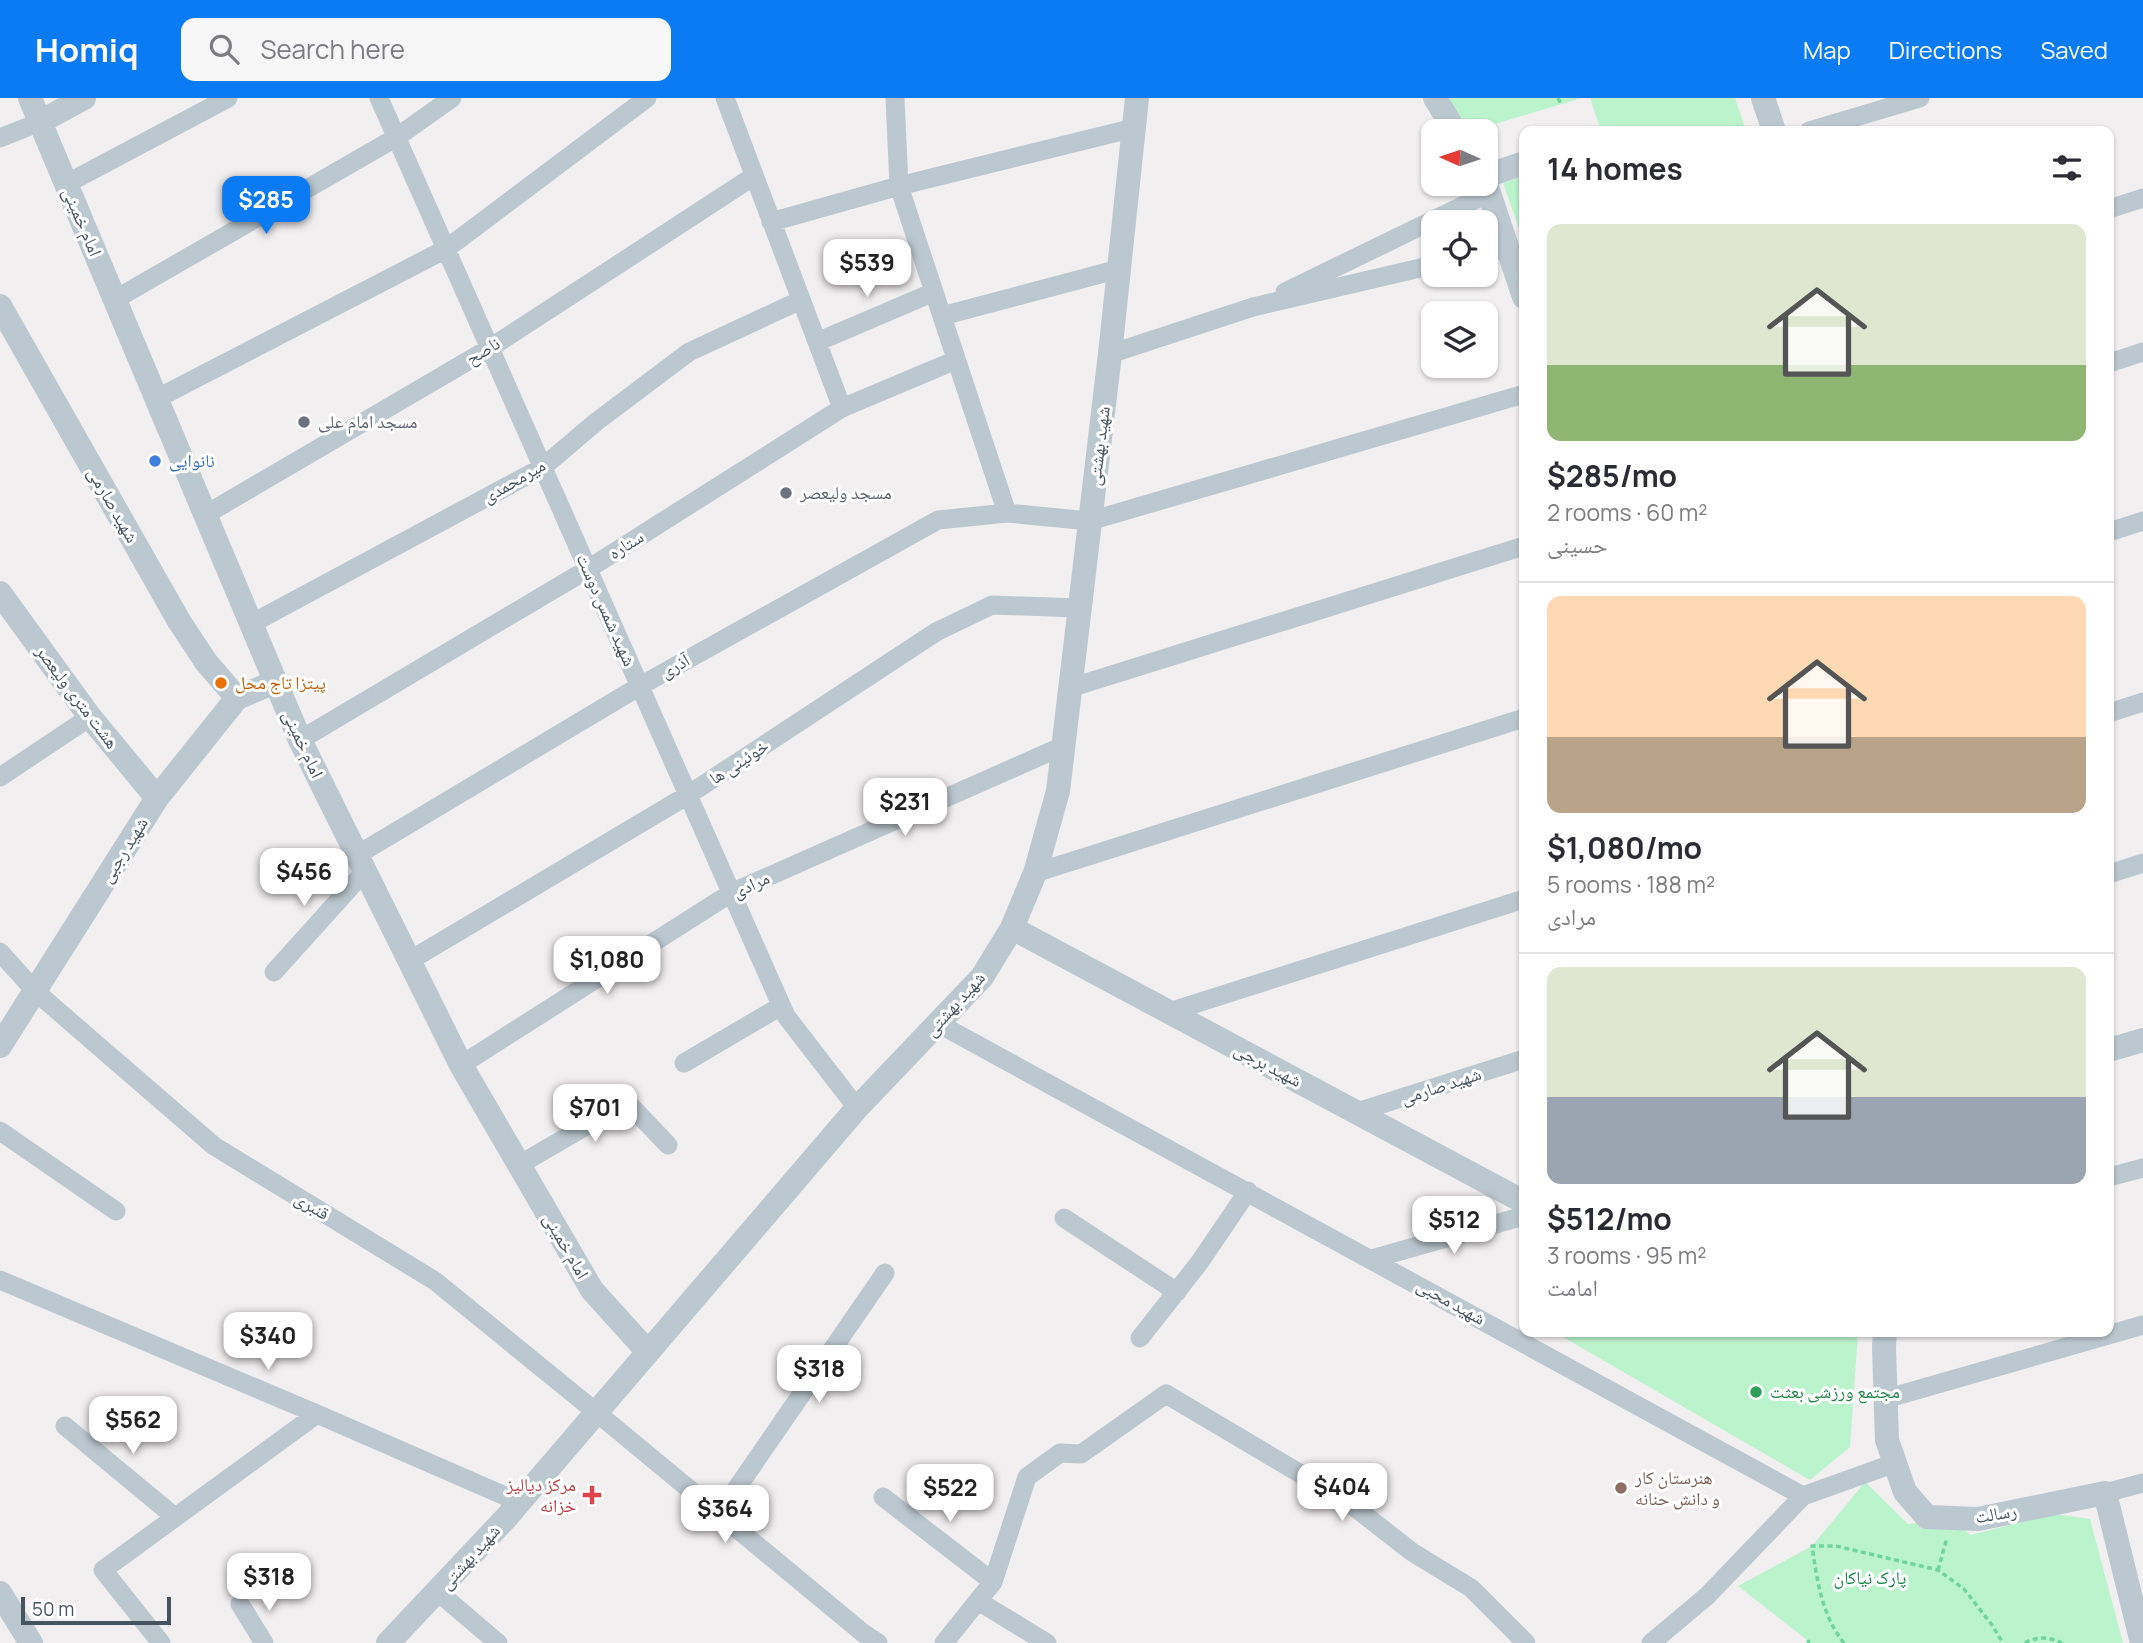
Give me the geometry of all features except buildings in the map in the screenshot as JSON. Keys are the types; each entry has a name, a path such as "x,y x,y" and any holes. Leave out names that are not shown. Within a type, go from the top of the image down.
{"street":[{"name":"امام خمینی","path":"30,98 300,740 461,1065 592,1290 648,1352"},
{"path":"0,138 40,122 84,98"},
{"path":"66,184 228,98"},
{"name":"شهید شمس دوست","path":"379,98 781,1006 857,1108"},
{"path":"114,300 397,137 452,98"},
{"path":"156,399 446,249 647,98"},
{"path":"724,98 842,408"},
{"path":"895,98 899,186 1007,513"},
{"name":"شهید بهشتی","path":"388,1643 519,1502 857,1108 982,976 1012,928 1035,873 1058,791 1110,354 1137,98"},
{"path":"1435,98 1448,119"},
{"path":"1763,98 1772,126"},
{"path":"1827,126 1920,98"},
{"path":"771,222 899,186 1134,128"},
{"path":"1498,178 1519,166"},
{"name":"ناصح","path":"205,515 490,348 754,176"},
{"path":"1253,307 1464,196"},
{"path":"2114,207 2143,198"},
{"path":"1498,253 1519,289"},
{"path":"1110,354 1253,307 1421,268"},
{"path":"942,316 1119,269"},
{"path":"817,342 934,292"},
{"name":"میرمحمدی","path":"251,624 543,467 596,422 689,352 801,300"},
{"name":"شهید صارمی","path":"0,306 179,621 206,662 237,698"},
{"path":"2114,361 2143,352"},
{"name":"ستاره","path":"300,740 587,569 842,408 956,360"},
{"path":"1090,521 1519,395"},
{"name":"آذری","path":"274,972 361,863 640,686 938,520 1007,513 1090,521"},
{"path":"2114,530 2143,521"},
{"path":"1070,688 1519,548"},
{"name":"هشت متری ولیعصر","path":"0,593 90,717 157,798"},
{"name":"خوئینی ها","path":"409,961 688,795 936,632 992,605 1079,608"},
{"name":"شهید رجبی","path":"0,1046 157,798 237,698 275,682"},
{"path":"2114,711 2143,702"},
{"path":"0,777 90,717"},
{"path":"1035,873 1519,720"},
{"name":"مرادی","path":"461,1065 731,893 1063,746"},
{"path":"2114,872 2143,863"},
{"path":"1169,1012 1519,901"},
{"name":"شهید برجی","path":"1012,928 1519,1199"},
{"name":"قنبری","path":"0,952 36,992 214,1146 435,1281 719,1514 864,1640"},
{"path":"684,1063 781,1006"},
{"name":"شهید محبی","path":"939,1024 1803,1496"},
{"path":"2114,1049 2143,1040"},
{"name":"شهید صارمی","path":"1357,1112 1519,1061"},
{"path":"519,1165 627,1102 668,1145"},
{"path":"0,1131 116,1211"},
{"path":"2114,1176 2143,1168"},
{"path":"1139,1338 1199,1263 1248,1191"},
{"path":"1372,1259 1519,1217"},
{"path":"1064,1219 1177,1292"},
{"path":"719,1514 885,1273"},
{"path":"0,1280 519,1502"},
{"path":"2114,1333 2143,1325"},
{"name":"رسالت","path":"1885,1337 1886,1440 1905,1492 1927,1517 1978,1519 2105,1493"},
{"path":"1885,1399 2101,1337"},
{"path":"944,1643 993,1582 1027,1477 1060,1453 1081,1454 1166,1394 1348,1502 1412,1552 1471,1588 1526,1643"},
{"path":"161,1643 103,1570 317,1414"},
{"path":"65,1426 176,1517"},
{"path":"1651,1643 1707,1596 1803,1496 1895,1463"},
{"path":"2143,1483 2105,1493 2143,1643"},
{"path":"883,1497 993,1582"},
{"path":"438,1592 498,1643"},
{"path":"978,1601 1047,1643"},
{"path":"4,1605 31,1643"},
{"path":"240,1605 264,1643"}],"path":[{"path":"1558,98 1560,104"},
{"path":"1938,1570 1953,1518"},
{"path":"1844,1643 1832,1628 1817,1581 1812,1546 1836,1546 1938,1570 1964,1589 2003,1643"},
{"path":"2025,1643 2043,1637 2062,1643"}],"green space":[{"path":"1433,98 1582,98 1498,123 1498,119 1448,119"},
{"path":"1590,98 1735,98 1744,126 1599,126"},
{"path":"1519,178 1519,229 1503,183"},
{"name":"مجتمع ورزشی بعثت","path":"1563,1337 1858,1337 1850,1447 1810,1480"},
{"name":"پارک نیاکان","path":"1865,1482 1908,1524 1953,1518 1970,1535 2055,1514 2090,1519 2123,1643 1806,1643 1807,1640 1738,1586 1812,1546"}],"place":[{"name":"مسجد امام علی","path":"304,422"},
{"name":"نانوایی","path":"155,461"},
{"name":"مسجد ولیعصر","path":"786,493"},
{"name":"پیتزا تاج محل","path":"221,683"},
{"name":"مجتمع ورزشی بعثت","path":"1756,1392"},
{"name":"هنرستان کار و دانش حنانه","path":"1621,1488"},
{"name":"مرکز دیالیز خزانه","path":"592,1495"}]}
